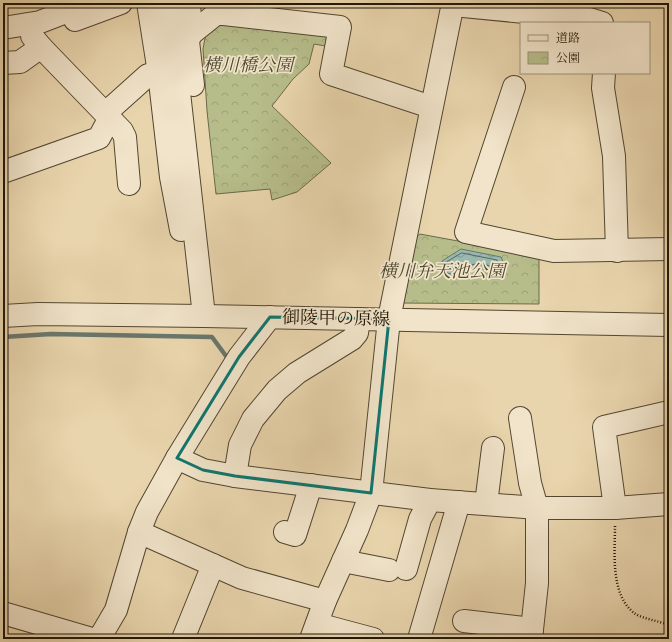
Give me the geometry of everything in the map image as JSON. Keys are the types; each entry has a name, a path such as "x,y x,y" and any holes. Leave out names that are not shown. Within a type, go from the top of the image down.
{"street":[{"path":"32,24 88,3"},
{"path":"3,28 32,24 68,22 121,3"},
{"path":"148,3 159,73 171,177 180,228 200,271"},
{"path":"169,3 204,316"},
{"path":"189,3 191,34 188,41 206,227 200,271"},
{"path":"373,639 314,632 371,493 389,319 453,4 586,18 599,22"},
{"path":"191,34 216,14 340,27 331,74 431,107"},
{"path":"32,24 41,47 122,131 125,137 130,184"},
{"path":"3,63 20,62 41,47"},
{"path":"3,172 99,138 107,123 109,110 148,75 159,73"},
{"path":"604,74 603,88 614,156 617,251"},
{"path":"514,87 466,232 554,251 669,249"},
{"name":"御陵甲の原線","path":"3,316 38,314 204,316 669,325"},
{"path":"99,639 116,610 139,532 147,512 176,458 239,357 270,317"},
{"path":"235,476 240,445 253,419 277,390 297,372 352,339 357,333 360,319"},
{"path":"615,508 604,427 669,412"},
{"path":"464,621 532,634 537,583 537,508 530,483 520,418"},
{"path":"486,504 492,448"},
{"path":"176,458 203,470 235,476 430,500 537,508 615,508 669,504"},
{"path":"284,532 295,535 311,485"},
{"path":"343,561 397,570 430,500"},
{"path":"419,639 459,502"},
{"path":"139,532 242,578 326,601"},
{"path":"183,639 213,565"},
{"path":"3,613 92,639"}],"path":[{"path":"615,508 615,560 618,583 626,605 635,614 669,625"}],"highlighted area":[{"path":"270,317 389,319 371,493 235,476 203,470 177,458 239,357"}],"green space":[{"name":"横川橋公園","path":"222,21 330,31 331,47 314,44 309,64 293,79 272,106 331,163 297,192 272,200 270,189 216,194 207,111 203,49 206,33"},
{"name":"横川弁天池公園","path":"420,234 539,256 539,304 399,303 412,240"}],"water":[{"path":"461,249 501,257 505,267 500,275 480,268 465,269 450,274 445,272 442,261"}],"waterway":[{"path":"3,337 51,334 212,337 226,356"}]}
